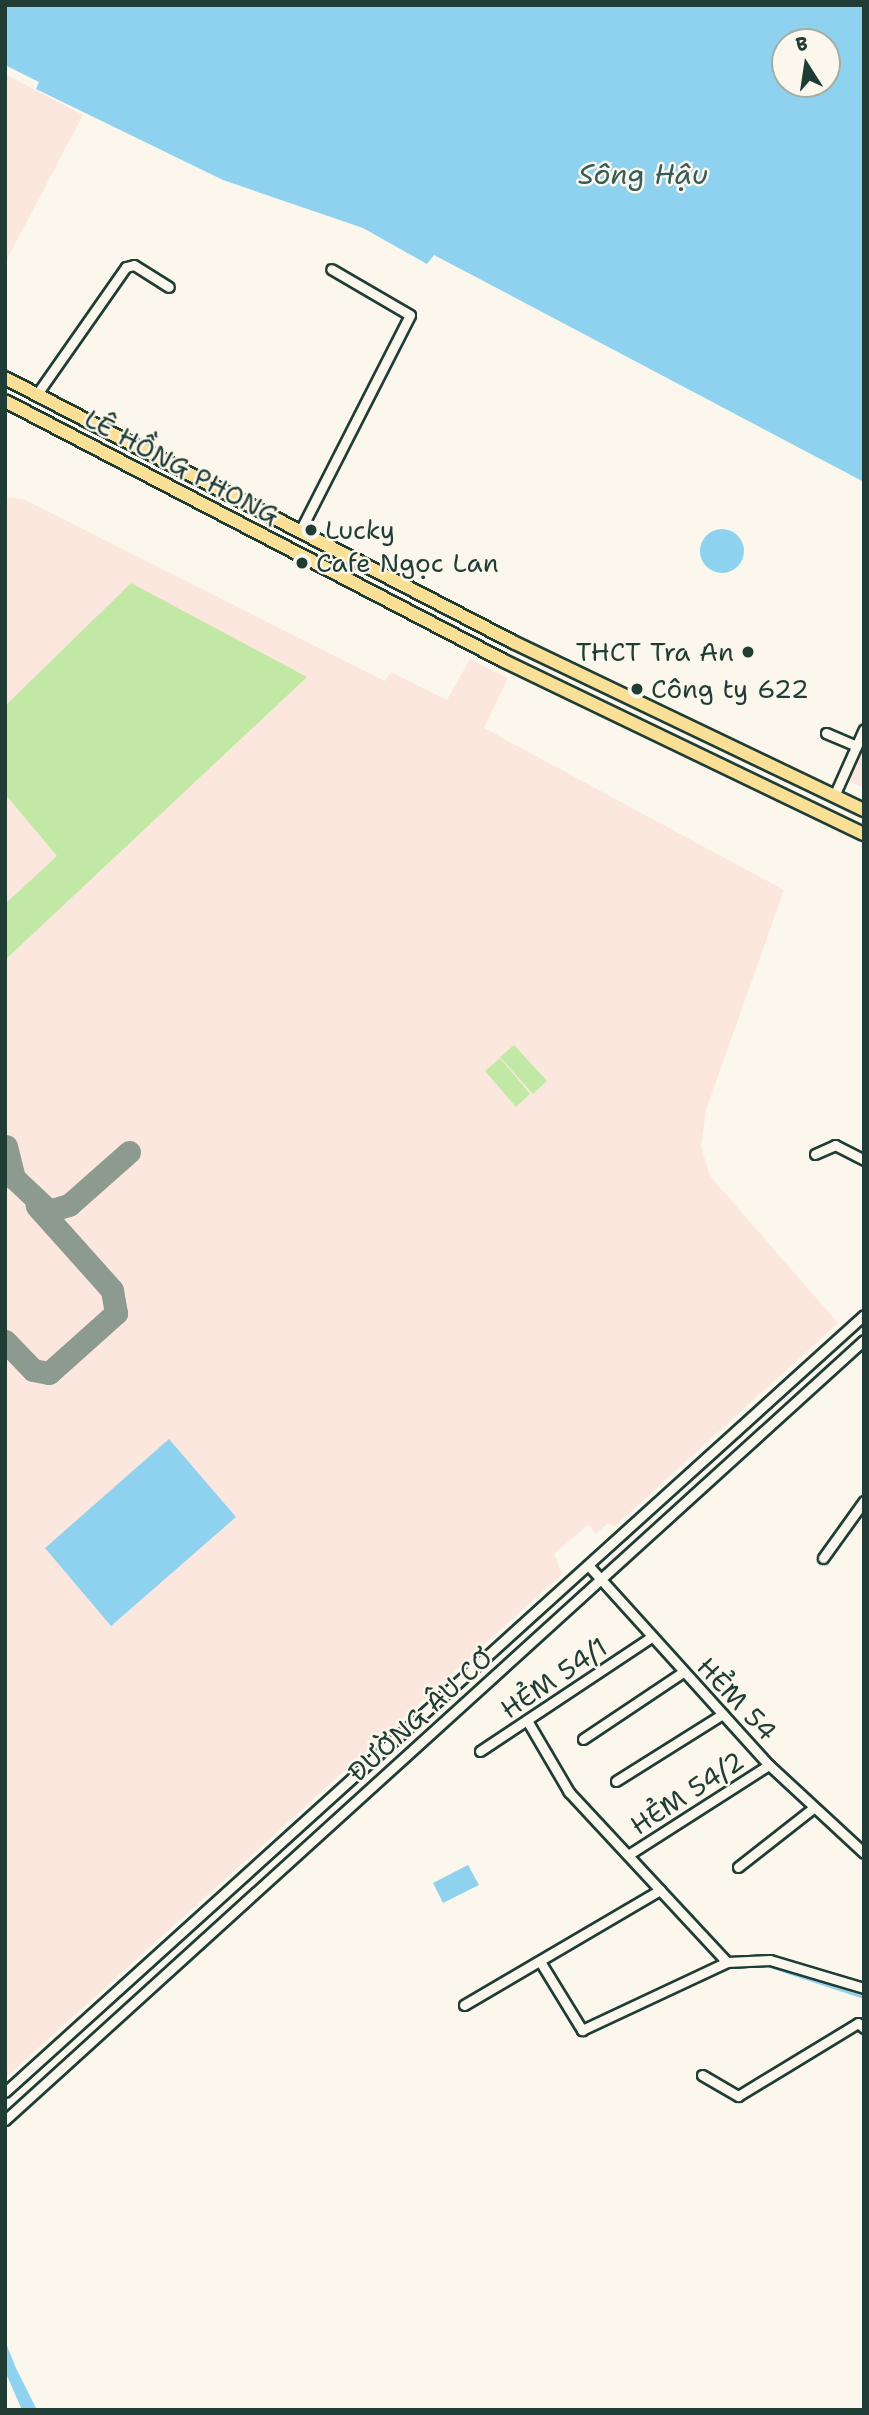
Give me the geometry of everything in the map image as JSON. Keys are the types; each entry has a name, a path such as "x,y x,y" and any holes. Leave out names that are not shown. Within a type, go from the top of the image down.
{"highway":[{"name":"LÊ HỒNG PHONG","path":"5,378 513,642 864,810"},
{"name":"LÊ HỒNG PHONG","path":"5,401 504,661 864,834"}],"street":[{"path":"37,394 126,267 134,265 169,287"},
{"path":"300,531 411,315 331,269"},
{"path":"834,796 864,729"},
{"path":"826,733 856,746"},
{"path":"815,1154 835,1145 864,1160"},
{"name":"ĐƯỜNG ÂU CƠ","path":"5,2092 771,1402 864,1315"},
{"name":"ĐƯỜNG ÂU CƠ","path":"5,2120 785,1416 864,1340"},
{"path":"771,1402 785,1416"},
{"path":"823,1558 864,1501"},
{"name":"HẺM 54","path":"588,1565 650,1638 769,1765 812,1809 864,1853"},
{"name":"HẺM 54/1","path":"480,1751 528,1722 650,1638"},
{"path":"583,1739 683,1672"},
{"path":"616,1781 723,1714"},
{"path":"528,1722 569,1792 727,1962"},
{"name":"HẺM 54/2","path":"628,1856 769,1765"},
{"path":"738,1867 812,1809"},
{"path":"464,2006 541,1964 660,1890"},
{"path":"541,1964 582,2030 727,1962 770,1960 864,1988"},
{"path":"702,2075 738,2096 863,2024"}],"shaded area":[{"path":"5,74 83,115 5,263"},
{"path":"5,497 23,499 385,681 391,672 447,700 470,659 508,678 484,728 784,890 706,1110 701,1147 710,1176 838,1323 615,1526 608,1523 596,1534 588,1525 554,1554 562,1574 5,2078"},
{"path":"864,735 864,788 844,779"}],"green space":[{"path":"131,583 307,677 5,960 5,904 57,856 5,794 5,706"},
{"path":"514,1045 547,1081 533,1094 500,1057"},
{"path":"500,1058 530,1094 516,1107 485,1071"}],"water":[{"name":"Sông Hậu","path":"5,5 864,5 864,482 434,255 427,264 363,228 223,180 36,89 39,82 5,65"},
{"path":"722,529 731,530 738,535 743,542 743,560 738,567 731,572 722,573 713,572 706,567 701,560 700,551 701,542 706,535 713,530"},
{"path":"169,1439 236,1517 111,1626 45,1548"},
{"path":"468,1865 479,1885 443,1903 433,1883"},
{"path":"5,2341 37,2410 22,2410 5,2371"}],"waterway":[{"path":"764,1964 864,1997"}],"taxiway":[{"path":"6,1146 14,1178 49,1211 69,1205 129,1152"},
{"path":"5,1341 33,1370 49,1373 116,1313 112,1290 37,1206"}],"place":[{"name":"Lucky","path":"311,530"},
{"name":"Cafe Ngọc Lan","path":"302,563"},
{"name":"THCT Tra An","path":"748,652"},
{"name":"Công ty 622","path":"637,689"}]}
